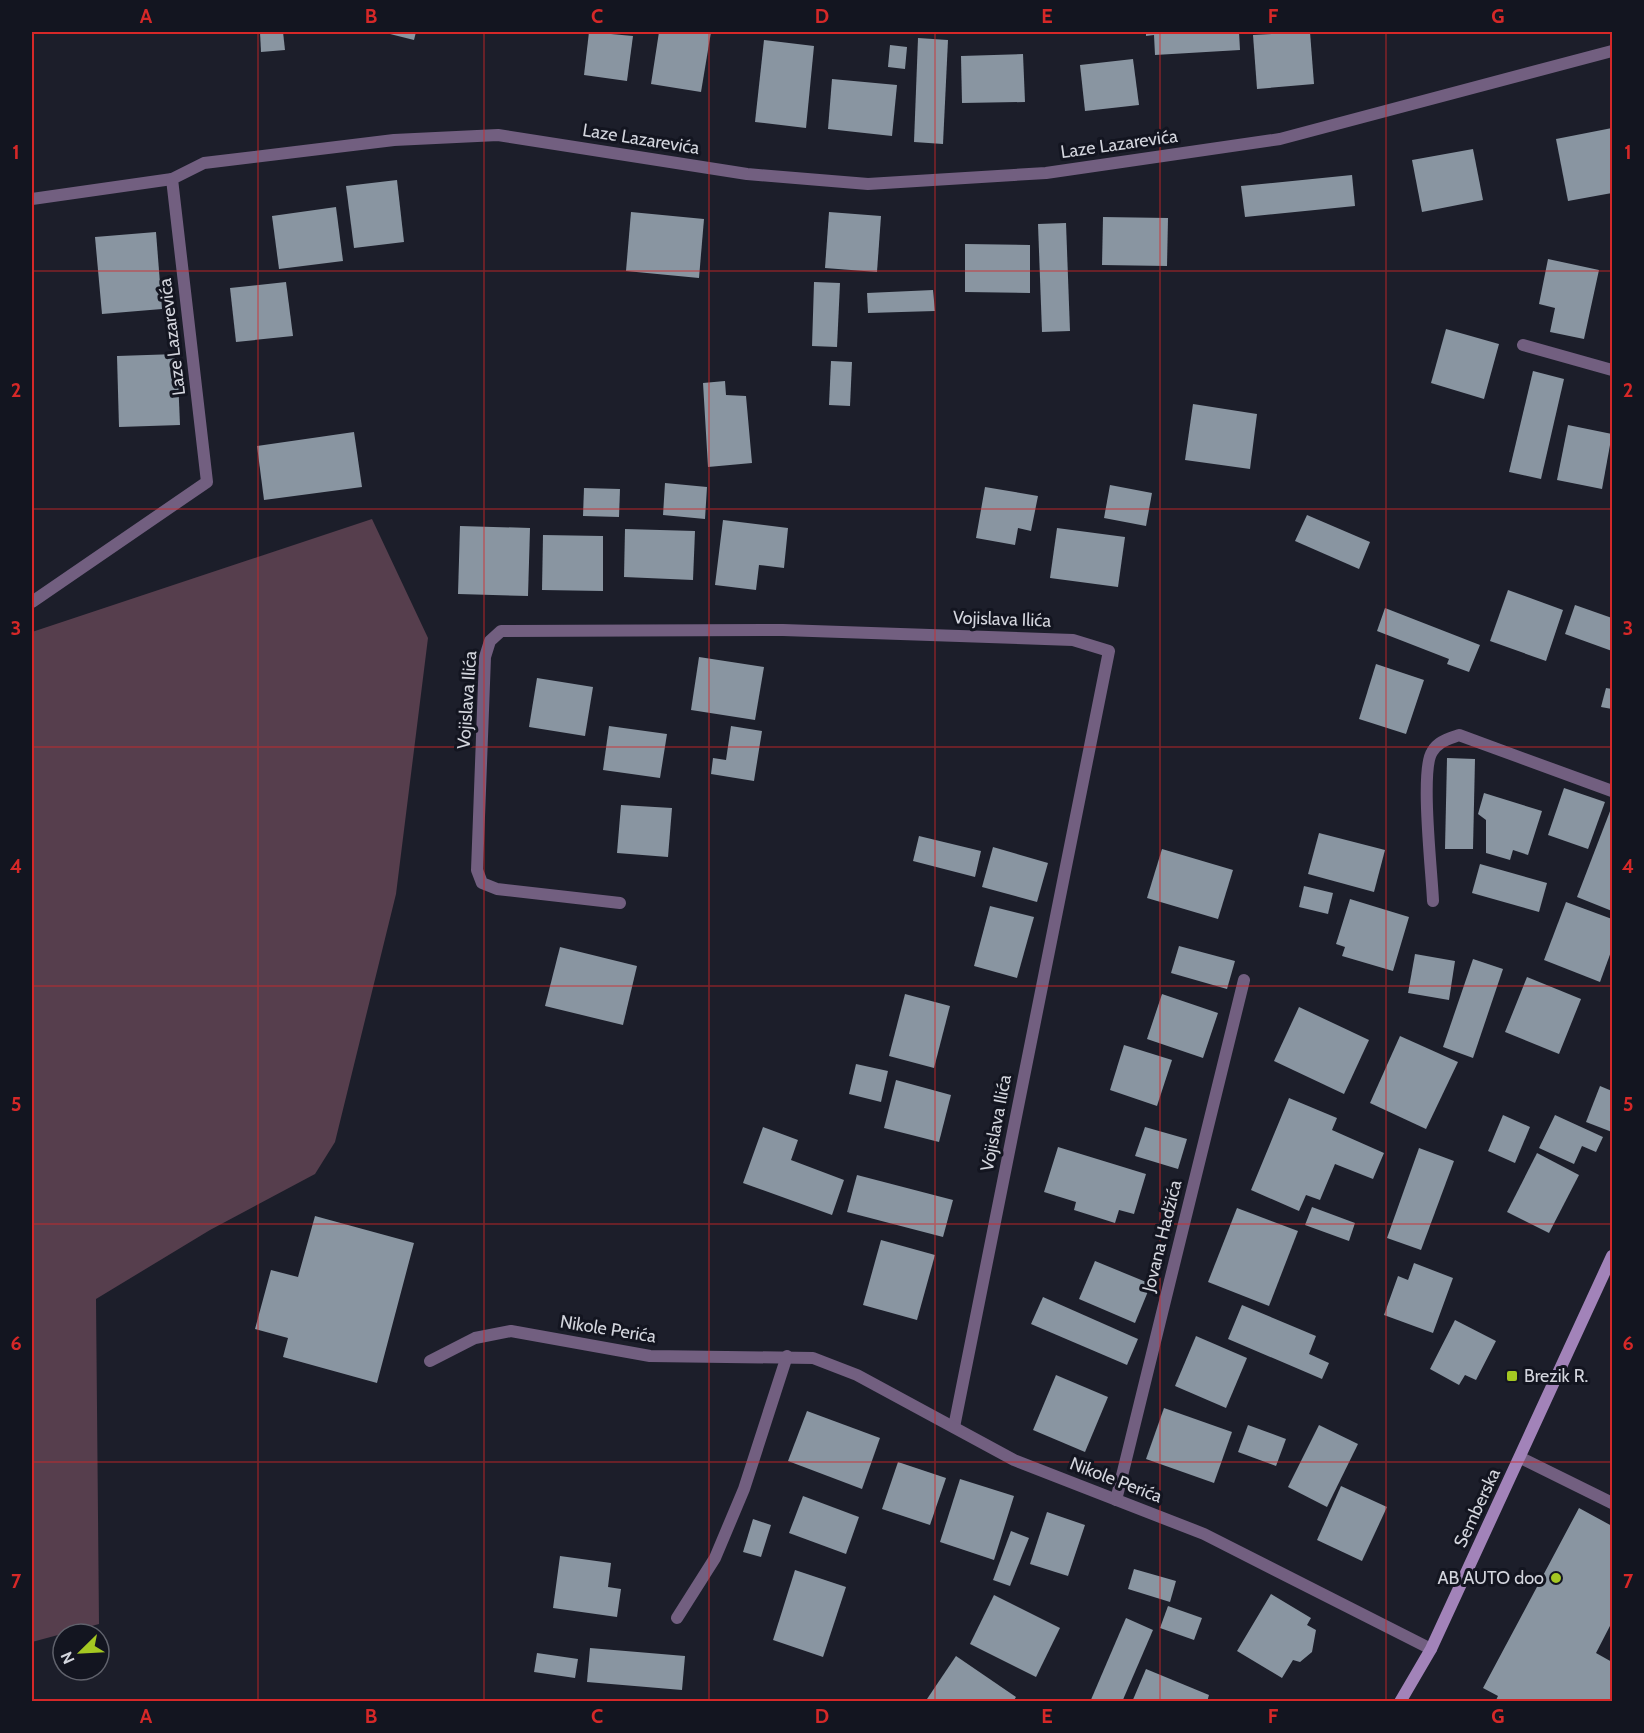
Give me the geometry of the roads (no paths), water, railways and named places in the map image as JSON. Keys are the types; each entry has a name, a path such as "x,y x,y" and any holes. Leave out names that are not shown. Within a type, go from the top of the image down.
{"main road":[{"name":"Semberska","path":"1400,1701 1431,1649 1521,1458 1612,1256"}],"street":[{"name":"Laze Lazarevića","path":"32,602 207,482 172,179 204,162 394,140 498,135 747,174 868,184 1046,173 1280,139 1612,51"},
{"path":"32,199 172,179"},
{"path":"1523,345 1612,370"},
{"name":"Vojislava Ilića","path":"621,903 497,890 482,883 477,870 485,657 490,641 501,631 818,631 1073,640 1109,651 954,1427"},
{"path":"1434,901 1426,788 1431,752 1442,741 1459,735 1612,791"},
{"name":"Jovana Hadžića","path":"1116,1500 1244,980"},
{"name":"Nikole Perića","path":"430,1361 475,1338 511,1331 650,1356 813,1358 857,1375 1014,1460 1204,1534 1431,1649"},
{"path":"677,1618 715,1558 744,1489 787,1356"},
{"name":"Semberska","path":"1521,1458 1612,1503"}],"place":[{"name":"Brezik R.","path":"1512,1376"},
{"name":"AB AUTO doo","path":"1556,1578"}]}
